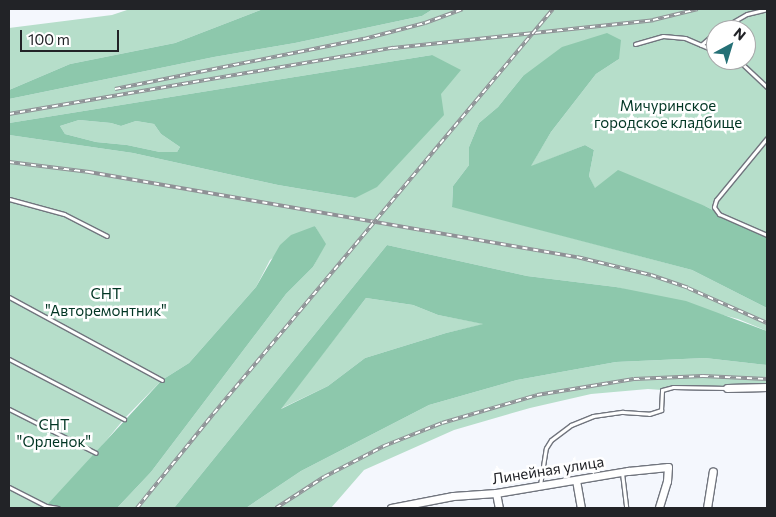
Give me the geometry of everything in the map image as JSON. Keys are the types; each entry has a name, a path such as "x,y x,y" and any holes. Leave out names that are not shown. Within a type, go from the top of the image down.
{"street":[{"path":"727,388 737,386 767,387"},
{"name":"Линейная улица","path":"392,508 417,506 454,496 496,492 622,472 668,467 668,481 659,508"},
{"path":"707,508 713,471"},
{"path":"576,480 581,508"},
{"path":"496,492 499,508"}],"lane":[{"path":"736,20 747,14 767,10"},
{"path":"635,44 663,36 685,38 706,47"},
{"path":"701,45 706,41"},
{"path":"749,70 767,87"},
{"path":"767,138 716,200 714,207 719,214 767,235"},
{"path":"9,199 64,214 107,236"},
{"path":"9,298 162,380"},
{"path":"9,359 124,418"},
{"path":"540,486 546,448 551,440 571,424 593,416 624,412 649,414 661,410 662,390 673,387 727,388"},
{"path":"9,410 96,453"},
{"path":"622,472 626,508"},
{"path":"9,487 46,506 58,508"}],"green space":[{"path":"130,9 263,9 175,43 70,64 9,90 9,28 112,15"},
{"path":"263,9 433,9 422,16 295,43 214,57 9,99 9,90 70,64 175,43"},
{"path":"433,9 767,9 767,238 705,206 595,189 589,176 594,150 585,145 530,167 551,132 596,74 619,59 523,76 498,107 479,123 469,147 469,165 453,186 452,206 692,270 767,308 767,331 738,319 616,287 527,276 387,245 174,508 117,508 151,472 286,294 313,267 325,244 315,226 270,260 256,287 189,363 162,380 124,419 96,453 58,508 9,508 9,135 133,153 278,185 355,198 432,55 9,123 9,99 214,57 295,43 422,16"},
{"path":"607,33 621,40 619,59 596,74 551,132 531,166 585,145 594,150 589,176 595,188 618,170 705,206 767,238 767,308 692,270 452,207 453,186 469,165 469,147 479,123 498,107 523,76 562,47"},
{"path":"432,55 461,70 441,94 444,115 377,187 355,198 278,185 133,153 9,135 9,123","holes":["79,120 111,123 121,126 136,121 154,124 161,134 180,147 177,152 160,152 127,145 96,142 65,134 60,126"]},
{"path":"79,120 111,123 121,126 136,121 154,124 161,134 180,147 177,152 160,152 127,145 96,142 65,134 60,126"},
{"path":"315,226 326,244 313,267 286,294 151,472 117,508 58,508 46,506 162,380 189,363 256,287 280,245 291,235"},
{"path":"387,245 527,276 616,287 686,301 767,331 767,365 705,358 616,362 517,380 429,405 301,471 246,508 174,508","holes":["366,298 413,305 438,315 483,324 446,333 365,358 328,386 281,409"]},
{"path":"366,298 413,305 438,315 485,324 446,333 365,358 328,386 280,409"},
{"path":"705,358 767,365 767,387 673,387 662,390 648,389 591,394 530,408 454,430 364,470 331,508 246,508 301,471 429,405 517,380 616,362"}],"railway":[{"path":"115,89 364,39 425,23 463,9"},
{"path":"137,508 214,413 553,9"},
{"path":"9,114 393,48 653,20 698,9"},
{"path":"9,162 89,172 577,257 651,275 688,288 767,323"},
{"path":"276,508 324,477 384,446 442,423 537,395 634,379 703,376 767,379"}],"park label":[{"name":"Мичуринское городское кладбище","path":"668,114"},
{"name":"СНТ \"Авторемонтник\"","path":"106,302"},
{"name":"СНТ \"Орленок\"","path":"54,432"}]}
